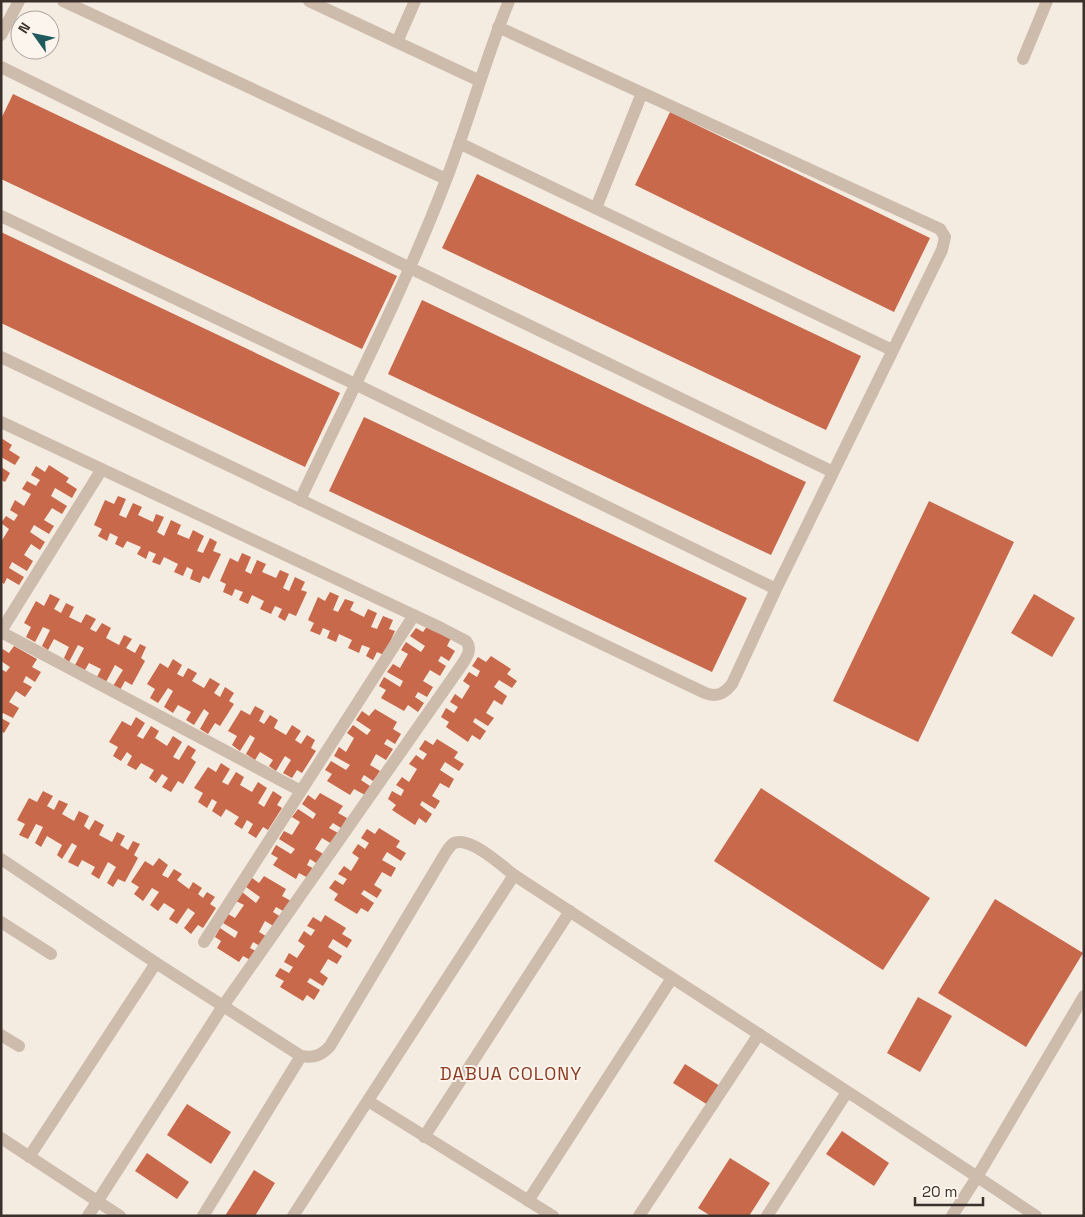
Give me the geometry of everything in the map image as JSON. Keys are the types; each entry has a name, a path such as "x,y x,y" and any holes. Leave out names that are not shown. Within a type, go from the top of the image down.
{"street":[{"path":"1,34 19,1"},
{"path":"63,1 446,179"},
{"path":"309,1 480,81"},
{"path":"397,42 415,1"},
{"path":"300,500 410,268 446,179 498,27 509,1"},
{"path":"1023,59 1047,1"},
{"path":"1,357 712,696 726,692 732,684 776,589 942,250 945,238 940,228 498,27"},
{"path":"1,67 410,268 833,472"},
{"path":"596,208 642,94"},
{"path":"459,143 892,350"},
{"path":"1,216 355,384 776,589"},
{"path":"1,422 414,615 466,641 470,650 224,1006 88,1216"},
{"path":"102,469 1,632 301,791"},
{"path":"204,942 414,615"},
{"path":"1,859 156,963 301,1056 313,1058 323,1054 330,1046 446,852 454,844 464,841 1036,1216"},
{"path":"293,1216 514,875"},
{"path":"424,1137 570,911"},
{"path":"1,922 50,954"},
{"path":"30,1157 156,963"},
{"path":"528,1200 672,978"},
{"path":"952,1216 1084,996"},
{"path":"639,1216 759,1034"},
{"path":"1,1035 19,1046"},
{"path":"203,1216 301,1056"},
{"path":"768,1216 847,1092"},
{"path":"368,1101 553,1216"},
{"path":"1,1138 120,1216"}],"building":[{"path":"13,94 397,276 362,349 1,179 1,119"},
{"path":"670,112 930,238 894,312 635,185"},
{"path":"477,174 861,356 826,430 442,248"},
{"path":"1,232 340,393 305,467 1,323"},
{"path":"422,300 806,482 771,555 388,374"},
{"path":"364,417 747,598 712,672 329,491"},
{"path":"1,438 12,445 9,450 20,457 15,465 1,457"},
{"path":"49,465 69,478 66,482 77,489 72,498 55,488 51,496 67,506 62,514 52,508 44,520 54,526 49,534 34,525 30,532 45,542 40,550 31,544 24,555 33,561 27,571 12,562 9,568 24,577 19,585 7,578 4,584 1,582 1,542 9,529 1,523 6,516 14,521 18,515 10,510 15,500 24,506 31,494 22,489 27,481 36,486 40,480 31,475 36,466 45,472"},
{"path":"1,467 10,473 5,482 1,480"},
{"path":"118,496 126,499 119,515 126,518 133,503 142,507 138,515 153,522 156,514 164,517 157,532 164,536 171,520 181,525 177,534 189,539 193,530 204,536 197,551 203,553 210,538 217,542 213,551 221,554 209,579 203,576 200,583 190,579 193,570 187,567 183,576 174,572 178,564 164,557 160,565 152,562 156,554 149,551 146,559 137,554 141,547 127,541 123,548 115,544 118,537 110,533 107,541 98,536 102,529 94,525 105,500 114,504"},
{"path":"929,501 1014,542 918,742 833,701"},
{"path":"242,553 251,557 245,571 251,574 257,560 266,564 262,572 276,578 280,570 289,574 283,588 289,591 295,577 305,582 301,590 307,592 296,616 289,613 285,621 278,617 282,609 275,606 271,614 260,609 264,601 252,595 248,604 239,600 243,592 235,589 232,596 223,592 226,584 220,581 230,558 238,562"},
{"path":"330,592 339,596 333,610 338,612 345,599 354,602 350,610 364,617 368,609 377,613 371,627 377,629 383,616 393,620 389,629 395,631 384,655 377,652 373,660 366,656 370,648 362,645 359,653 348,648 352,640 339,634 336,642 327,638 330,631 323,628 320,635 310,631 314,623 308,620 318,597 325,601"},
{"path":"50,594 60,599 54,609 61,613 66,603 74,607 69,617 81,623 86,614 96,619 90,629 96,632 102,623 111,628 106,638 119,645 124,635 132,639 126,648 135,653 140,644 146,647 141,658 145,661 132,685 125,681 120,690 113,686 123,670 115,665 106,682 97,677 101,669 89,663 85,670 75,665 84,648 78,645 69,662 64,658 69,647 54,639 48,650 42,646 50,630 43,627 35,642 26,637 31,627 24,623 36,601 44,606"},
{"path":"1034,594 1075,618 1052,657 1011,633"},
{"path":"428,625 451,638 447,646 455,651 449,661 441,656 438,661 446,666 440,676 430,670 423,681 433,687 427,697 418,692 415,697 424,703 418,712 408,705 404,711 381,698 386,690 379,686 384,677 400,687 403,681 387,672 393,664 400,668 408,654 401,650 406,642 421,652 425,646 410,636 416,628 423,632"},
{"path":"14,646 37,659 32,667 41,672 35,682 26,676 23,682 32,687 25,697 16,691 9,702 19,708 13,718 3,713 1,716 1,669 6,672 10,667 1,661 1,648 9,653"},
{"path":"491,656 511,669 507,674 517,681 512,688 499,680 494,687 507,696 502,705 494,700 486,713 494,718 488,726 475,718 473,722 486,731 480,740 472,735 468,742 446,727 449,722 441,717 446,708 454,713 458,707 450,702 455,694 462,699 470,686 463,681 469,672 477,677 480,671 472,666 478,657 486,662"},
{"path":"173,659 182,665 177,674 183,677 188,668 197,673 192,681 204,688 210,678 220,684 214,693 220,697 225,687 234,693 229,701 234,704 220,726 215,723 208,734 200,729 209,713 204,709 194,725 186,720 191,712 178,705 173,713 164,707 173,691 168,688 158,703 150,698 155,689 147,684 160,663 168,668"},
{"path":"255,706 264,711 259,721 264,724 270,715 278,720 274,728 286,735 292,725 301,731 295,740 301,744 307,735 315,740 311,748 316,751 302,773 297,770 292,778 283,773 291,760 285,756 276,771 269,766 273,760 260,752 255,760 246,754 255,738 250,735 240,751 232,745 237,736 228,731 241,710 250,715"},
{"path":"375,709 397,722 393,729 401,734 395,744 387,739 384,744 393,749 386,760 376,754 370,765 380,771 373,781 364,775 361,780 370,786 365,795 354,789 350,795 327,781 332,774 325,770 331,761 346,770 350,765 334,756 339,747 346,752 354,738 347,733 353,725 367,735 371,730 356,720 362,711 369,716"},
{"path":"136,717 145,723 137,736 143,739 151,726 159,731 155,738 167,746 173,736 182,742 173,757 179,760 188,745 196,750 191,758 196,762 183,784 178,781 171,792 162,787 168,778 162,774 156,783 149,778 154,770 141,763 136,770 127,765 132,756 127,752 121,761 113,756 118,747 109,742 122,721 131,726"},
{"path":"1,718 10,723 4,733 1,731"},
{"path":"437,739 458,752 454,758 464,764 459,771 445,762 440,770 454,779 449,788 440,783 432,796 440,801 435,809 422,801 420,805 432,814 426,823 419,818 415,825 392,810 396,805 388,799 392,791 401,796 404,790 396,785 402,777 409,782 417,769 409,764 416,755 423,760 427,754 419,749 425,740 433,745"},
{"path":"221,763 230,769 222,782 228,785 236,772 244,777 240,785 252,792 258,782 267,788 258,803 264,807 273,791 282,797 277,805 282,808 268,830 263,827 256,838 248,833 253,824 247,820 242,829 234,824 239,817 226,809 221,817 212,811 217,802 212,799 207,808 198,802 203,793 194,788 208,767 216,772"},
{"path":"761,788 930,898 883,970 714,861"},
{"path":"43,791 53,796 47,806 54,810 59,800 68,804 62,814 74,821 79,811 89,816 84,826 89,830 95,820 104,825 99,835 112,842 117,832 125,836 120,845 128,850 133,841 140,844 134,855 138,858 125,882 118,879 113,887 107,883 116,867 108,862 99,879 91,874 95,867 82,860 78,867 68,862 77,846 72,843 62,859 57,855 62,845 47,836 41,847 35,843 43,827 36,824 28,839 19,835 25,824 17,820 29,798 37,802"},
{"path":"320,793 343,806 338,813 347,818 341,828 333,823 329,828 338,833 332,844 322,838 315,849 325,855 319,865 310,859 307,865 316,870 310,879 299,873 296,879 273,865 278,858 271,854 276,845 291,854 295,849 279,839 284,831 292,835 300,822 292,817 298,809 313,819 316,814 302,804 308,795 315,800"},
{"path":"379,828 400,841 396,847 406,853 401,861 387,852 382,860 396,868 391,877 382,872 374,885 382,890 377,898 364,890 361,894 374,903 368,912 361,908 357,914 334,900 338,894 329,888 335,880 343,885 347,879 338,874 344,866 351,871 359,858 352,853 358,844 365,849 369,843 361,838 367,829 375,834"},
{"path":"159,858 168,865 162,875 168,878 174,869 182,874 177,880 189,889 193,882 202,888 198,894 203,898 207,892 215,897 210,904 216,908 203,928 198,925 191,934 184,928 195,913 188,908 177,924 169,919 175,910 164,903 158,911 150,905 159,892 152,888 143,901 134,894 139,887 131,882 145,861 153,866"},
{"path":"264,876 286,889 282,896 291,901 285,912 276,907 273,912 281,917 275,927 265,921 259,932 269,938 263,948 253,942 250,948 259,953 254,962 243,956 239,962 217,948 221,941 215,937 220,928 235,938 238,932 223,923 228,914 235,918 244,905 236,901 242,892 256,903 260,897 246,887 252,878 259,883"},
{"path":"995,899 1083,953 1026,1047 938,993"},
{"path":"325,915 346,928 342,934 352,940 347,948 333,939 328,947 342,956 337,964 328,959 320,972 328,978 323,986 310,978 307,982 320,990 314,1000 307,995 303,1001 280,987 284,981 275,976 280,968 289,973 293,967 284,962 289,953 297,958 305,946 298,941 304,931 311,936 315,930 307,926 313,917 321,922"},
{"path":"918,997 952,1016 920,1072 887,1053"},
{"path":"685,1064 720,1086 708,1105 673,1083"},
{"path":"187,1104 231,1132 211,1164 167,1135"},
{"path":"842,1131 889,1163 874,1186 826,1154"},
{"path":"147,1153 189,1182 177,1199 135,1171"},
{"path":"730,1158 770,1183 749,1216 711,1216 698,1208"},
{"path":"254,1170 275,1183 255,1216 225,1216"}],"district":[{"name":"DABUA COLONY","path":"511,1073"}]}
